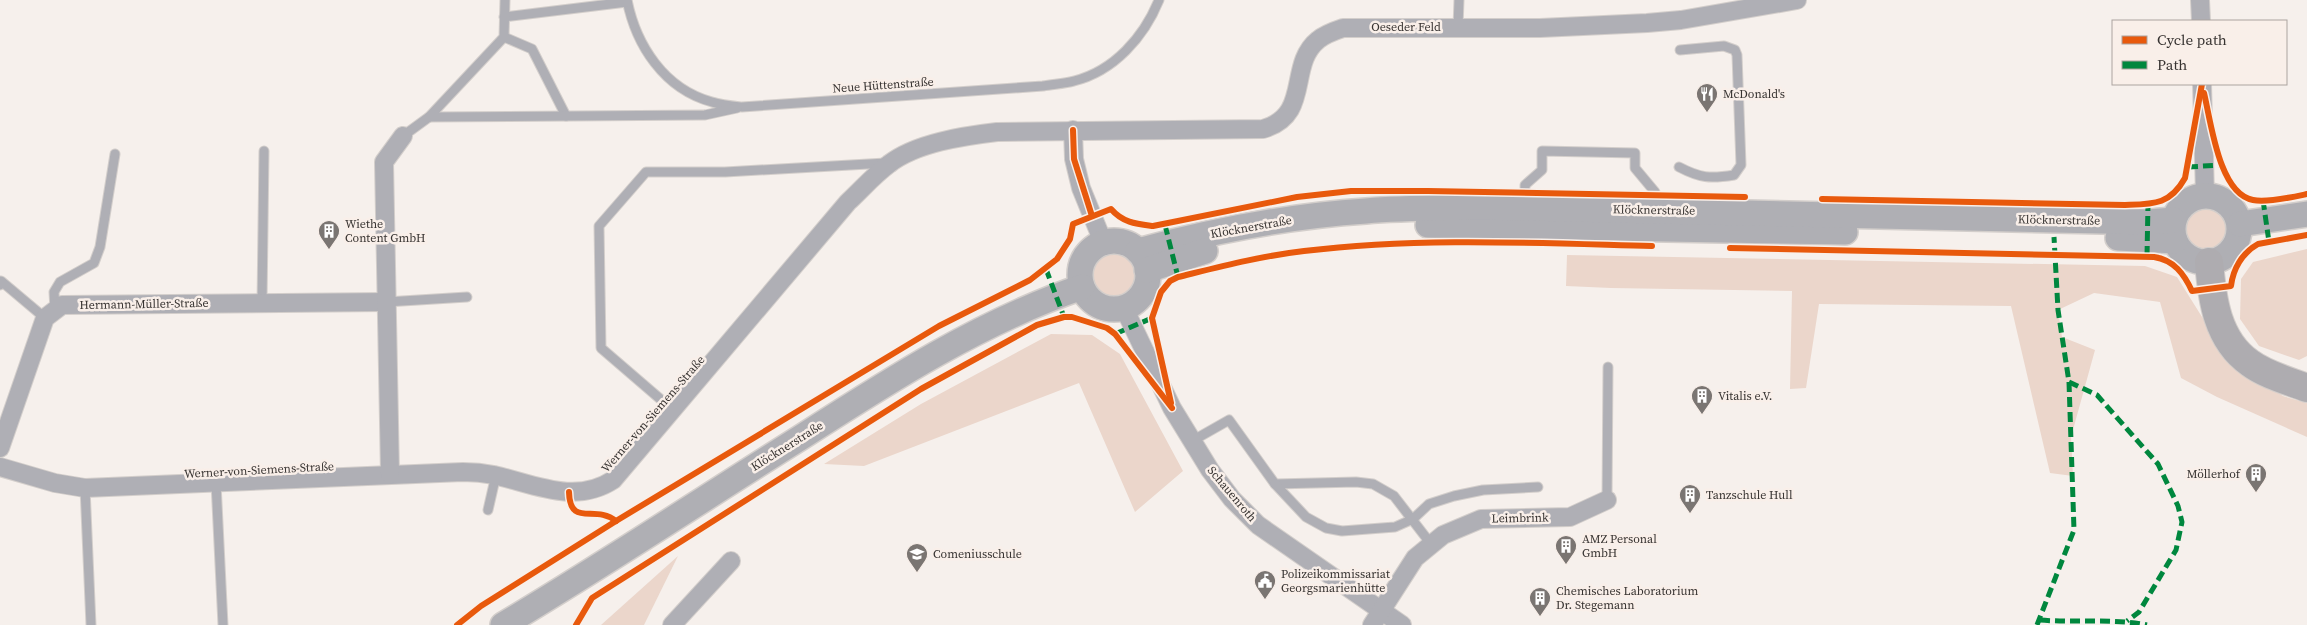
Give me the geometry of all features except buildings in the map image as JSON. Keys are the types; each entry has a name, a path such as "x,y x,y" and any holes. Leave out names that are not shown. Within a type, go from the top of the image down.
{"highway":[{"path":"2210,262 2220,325 2232,346 2250,364 2307,388"},
{"path":"2277,376 2307,372"}],"main road":[{"path":"2205,196 2224,200 2232,206 2240,224 2238,240 2229,254 2220,260 2210,262 2199,261 2189,257 2181,250 2175,230 2186,202 2195,197 2205,196"},
{"name":"Klöcknerstraße","path":"1143,260 1229,230 1296,218 1365,211 1476,207 2148,222 2175,230"},
{"path":"1556,226 1570,217 1655,219 1655,210"},
{"path":"2240,224 2307,214"},
{"name":"Klöcknerstraße","path":"1143,260 1201,252 1246,243 1344,230 1431,225 1923,233 2175,230"},
{"path":"1103,242 1124,242 1143,260 1147,286 1134,303 1124,308 1109,308 1094,303 1082,287 1080,276 1083,260 1093,247 1103,242"},
{"name":"Klöcknerstraße","path":"514,622 892,379 974,332 1056,296 1082,287"}],"street":[{"name":"Oeseder Feld","path":"1074,130 1263,129 1277,125 1287,116 1294,103 1309,52 1317,40 1342,28 1540,28 1647,23 1681,20 1796,0"},
{"path":"2200,0 2201,20"},
{"path":"2202,85 2205,196"},
{"path":"1074,130 1074,160 1081,188 1103,242"},
{"name":"Werner-von-Siemens-Straße","path":"0,467 55,483 85,488 464,472 496,475 546,490 589,491 602,487 613,480 674,411 848,202 890,163 926,146 956,137 997,132 1074,130"},
{"path":"390,474 384,162 403,136"},
{"name":"Hermann-Müller-Straße","path":"50,314 62,305 386,302"},
{"name":"Schauenroth","path":"1124,308 1172,408 1210,470 1232,499 1258,525 1377,618 1402,625"},
{"path":"0,448 50,314"},
{"name":"Leimbrink","path":"1377,618 1415,558 1443,535 1481,519 1570,517 1607,500"},
{"path":"672,625 731,561"}],"lane":[{"path":"403,136 429,117 504,37 505,0"},
{"name":"Neue Hüttenstraße","path":"627,1 635,31 646,52 662,72 683,89 710,102 742,107 1043,86 1074,81 1103,70 1124,53 1146,27 1159,0"},
{"path":"1458,27 1459,0"},
{"path":"504,17 627,1"},
{"path":"504,37 532,48 566,116"},
{"path":"1679,167 1697,177 1722,177 1734,175 1741,165 1737,55 1735,50 1724,46 1680,50"},
{"path":"429,117 705,115 742,107"},
{"path":"262,303 264,151"},
{"path":"1525,208 1525,185 1542,170 1542,151 1635,153 1635,168 1655,192 1655,210"},
{"path":"0,284 1,281 50,314 54,292 60,282 94,263 100,246 115,154"},
{"path":"674,411 601,348 599,226 611,212 646,172 725,172 890,163"},
{"path":"386,302 467,297"},
{"path":"1607,500 1608,367"},
{"path":"1192,441 1230,420 1275,484 1306,517 1326,528 1342,531 1395,527 1413,519 1430,504 1454,496 1483,490 1538,487"},
{"path":"488,510 496,475"},
{"path":"1275,484 1356,482 1374,484 1394,496 1431,544"},
{"path":"216,483 223,625"},
{"path":"85,488 91,625"}],"shaded area":[{"path":"2203,206 2211,206 2223,212 2229,228 2223,244 2211,250 2203,250 2191,244 2185,232 2185,224 2191,212"},
{"path":"2307,249 2307,356 2299,360 2259,346 2240,319 2241,279 2253,262"},
{"path":"1114,252 1127,256 1133,262 1137,275 1133,288 1127,294 1114,298 1101,294 1095,288 1091,275 1095,262 1101,256"},
{"path":"1567,255 2145,266 2177,277 2229,360 2283,396 2307,403 2307,437 2217,397 2181,378 2160,302 2094,293 2058,310 2062,337 2095,350 2071,437 2073,476 2050,473 2011,306 1819,304 1806,388 1790,389 1792,291 1566,286"},
{"path":"1051,334 1092,335 1120,354 1183,471 1135,512 1079,383 864,466 824,464 921,404"},
{"path":"678,556 644,625 601,625"}],"marked path":[{"path":"2188,167 2222,165"},
{"path":"2263,200 2269,242"},
{"path":"2147,256 2148,204"},
{"path":"1165,225 1178,277"},
{"path":"2037,625 2074,530 2069,382 2058,310 2054,237"},
{"path":"1046,269 1064,317"},
{"path":"1115,334 1152,318"},
{"path":"2069,382 2097,395 2158,464 2178,506 2182,522 2176,550 2139,612 2127,621"},
{"path":"2040,620 2107,621 2147,625"}],"cycle path":[{"path":"1822,199 2125,205 2160,201 2173,193 2185,178 2202,85"},
{"path":"2204,93 2218,155 2232,185 2241,195 2253,200 2265,201 2307,194"},
{"path":"1073,130 1074,159 1092,216"},
{"path":"457,625 481,606 616,521 939,326 1030,280 1057,259 1070,239 1073,224 1111,209 1125,220 1153,226 1297,197 1351,191 1745,197"},
{"path":"1730,248 2154,257 2167,261 2178,269 2192,291 2231,286 2239,262 2247,252 2258,244 2307,235"},
{"path":"1171,403 1152,318 1161,292 1170,281 1178,277 1240,262 1304,251 1391,244 1478,242 1652,246"},
{"path":"576,625 592,598 921,389 1037,325 1064,317 1072,317 1107,328 1115,334 1172,408"},
{"path":"569,492 570,503 579,513 600,514 616,521"}],"place":[{"name":"McDonald's","path":"1707,113"},
{"name":"Wiethe Content GmbH","path":"329,250"},
{"name":"Vitalis e.V.","path":"1702,415"},
{"name":"Möllerhof","path":"2256,493"},
{"name":"Tanzschule Hull","path":"1690,514"},
{"name":"AMZ Personal GmbH","path":"1566,565"},
{"name":"Comeniusschule","path":"917,573"},
{"name":"Polizeikommissariat Georgsmarienhütte","path":"1265,600"},
{"name":"Chemisches Laboratorium Dr. Stegemann","path":"1540,617"}]}
